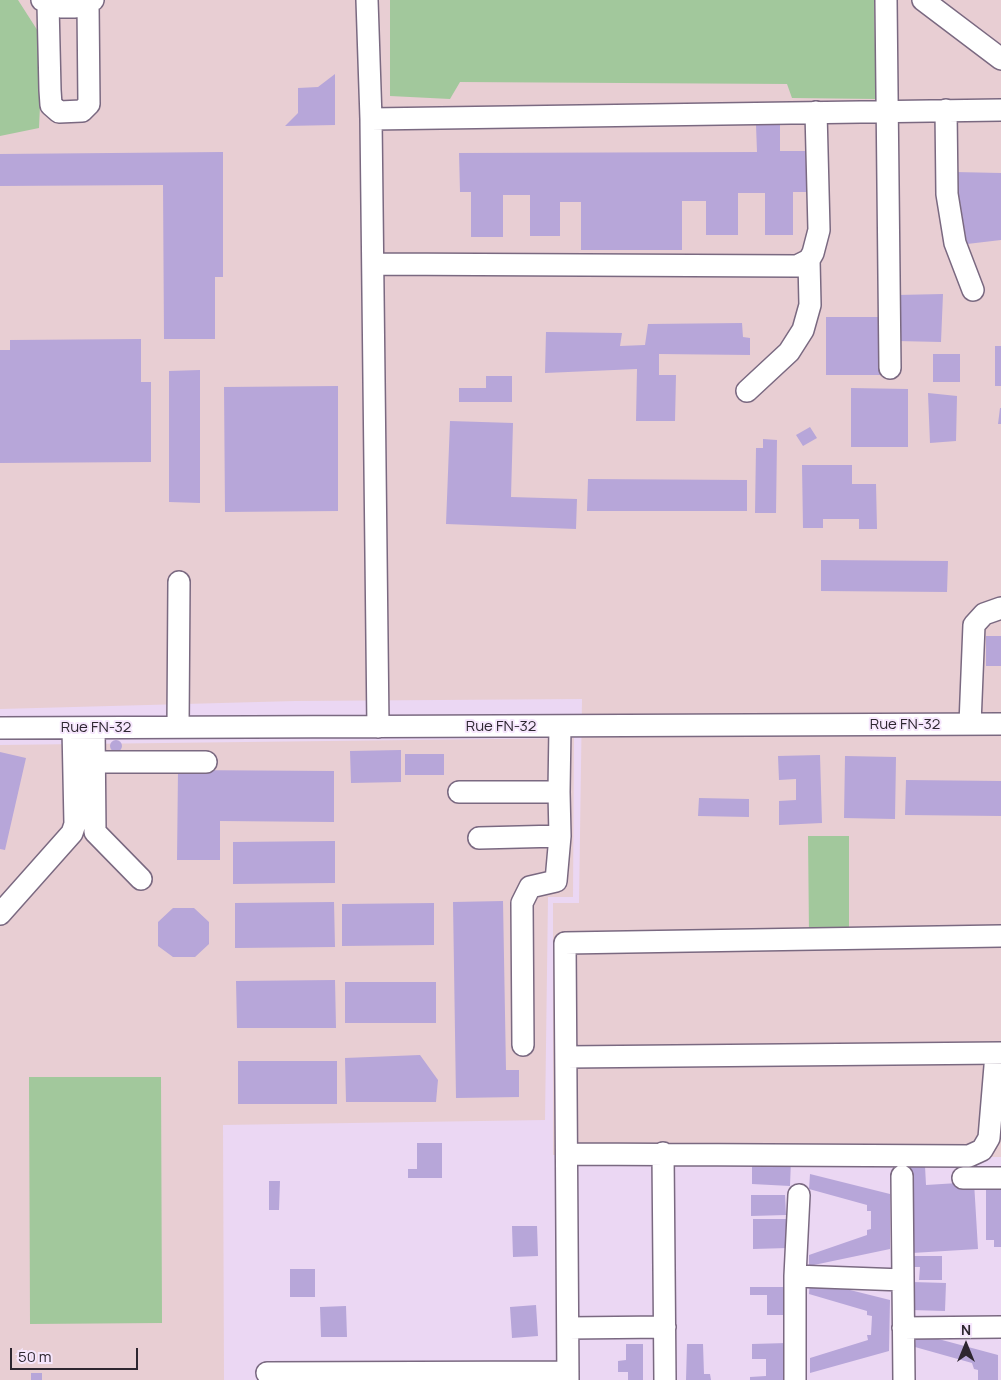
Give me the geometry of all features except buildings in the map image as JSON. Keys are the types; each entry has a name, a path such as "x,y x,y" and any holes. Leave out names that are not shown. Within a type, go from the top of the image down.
{"street":[{"path":"367,0 371,119 378,727"},
{"path":"886,0 890,368"},
{"path":"923,0 1001,59"},
{"path":"90,1 89,104 82,111 59,112 52,105 45,2 62,7 75,7 90,1"},
{"path":"946,110 947,194 956,243 973,290"},
{"path":"371,119 1001,110"},
{"path":"373,264 797,266 808,260 816,246 819,230 816,112"},
{"path":"747,391 789,352 803,330 810,305 808,260"},
{"path":"178,727 179,582"},
{"path":"970,724 974,625 984,614 1001,608"},
{"name":"Rue FN-32","path":"0,728 1001,724"},
{"path":"523,1045 522,902 530,887 556,881 560,836 560,727"},
{"path":"84,728 94,762 95,832 141,879"},
{"path":"0,914 72,833 84,728"},
{"path":"94,762 206,762"},
{"path":"458,792 559,792"},
{"path":"479,838 560,836"},
{"path":"268,1373 406,1376 568,1376 565,943 1001,936"},
{"path":"566,1057 999,1054 990,1138 982,1150 969,1156 567,1154"},
{"path":"663,1153 666,1380"},
{"path":"902,1176 904,1380"},
{"path":"963,1178 1001,1178"},
{"path":"795,1380 795,1276 799,1195"},
{"path":"795,1276 903,1280"},
{"path":"568,1328 665,1327"},
{"path":"903,1328 1001,1327"}],"shaded area":[{"path":"0,0 1001,0 1001,1157 553,1155 553,903 579,903 582,699 295,701 0,709"},
{"path":"574,738 573,897 548,897 545,1120 223,1125 224,1380 0,1380 0,745"}],"green space":[{"path":"0,0 18,0 43,39 39,128 0,136"},
{"path":"390,0 874,0 876,99 792,98 787,84 460,82 450,99 390,96"},
{"path":"808,836 849,836 849,933 809,933"},
{"path":"29,1077 161,1077 162,1323 30,1324"}]}
